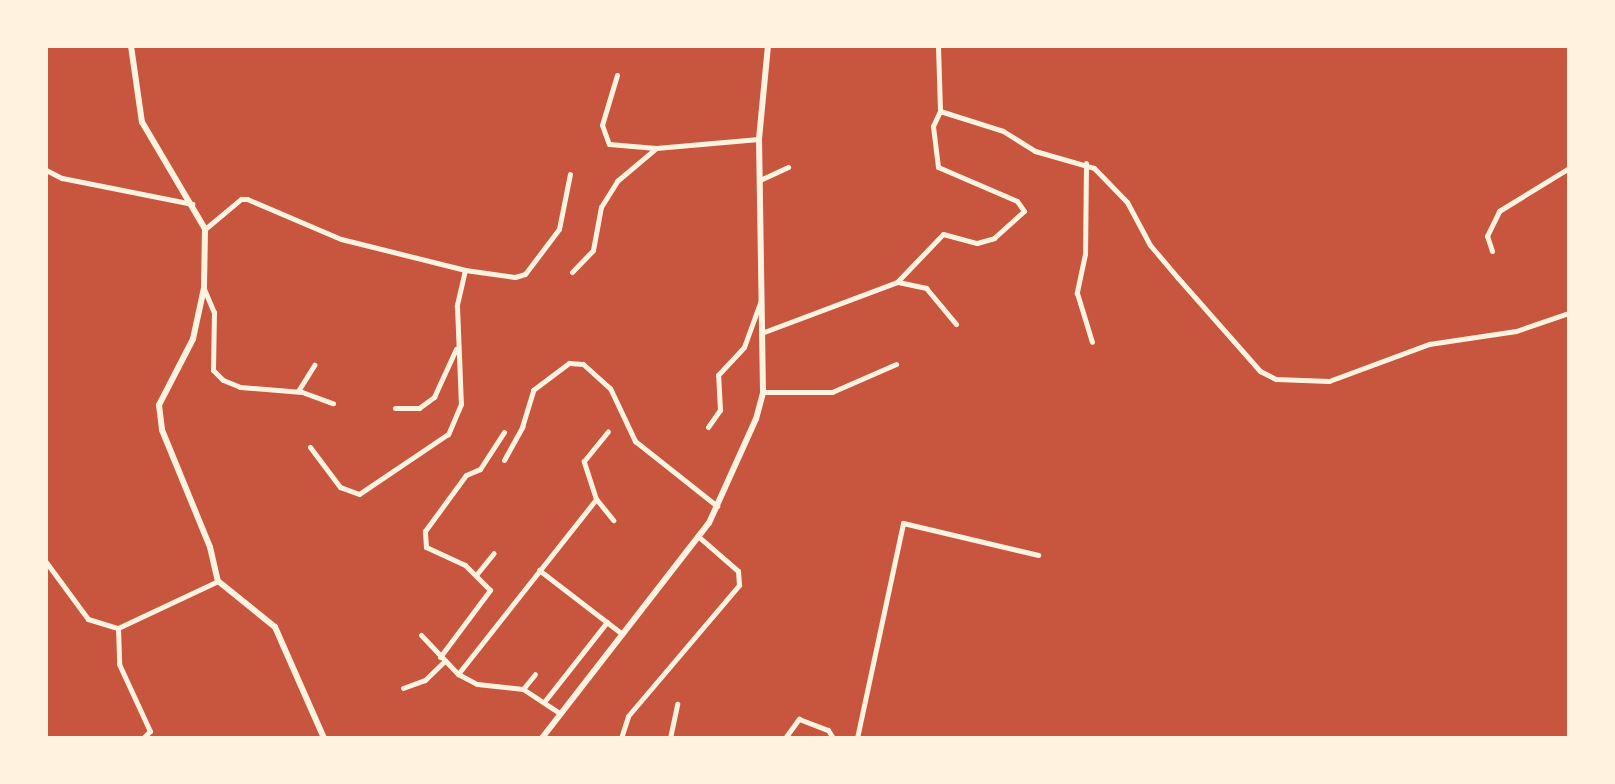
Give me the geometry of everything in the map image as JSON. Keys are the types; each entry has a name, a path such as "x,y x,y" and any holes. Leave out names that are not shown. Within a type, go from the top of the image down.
{"street":[{"path":"131,46 142,122 205,229 204,288 193,339 163,396 159,416 218,581 275,627 324,738"},
{"path":"542,738 558,712 699,537 717,506 763,392 759,139 768,46"},
{"path":"764,332 897,282 943,234 977,243 994,238 1024,211 1017,201 938,167 933,126 940,111 938,46"},
{"path":"617,75 604,112 604,139 615,146 656,148 759,139"},
{"path":"940,111 1003,131 1051,157 1086,163 1127,202 1150,245 1178,278 1260,371 1276,379 1329,381 1429,344 1516,331 1569,313"},
{"path":"572,272 593,250 601,207 617,181 656,148"},
{"path":"1086,163 1085,254 1077,293 1092,342"},
{"path":"760,180 788,167"},
{"path":"1492,251 1487,236 1499,211 1569,168"},
{"path":"46,170 141,197 193,205"},
{"path":"205,229 241,199 247,199 341,239 465,270 525,274 559,229 570,174"},
{"path":"310,447 340,487 359,494 437,442 455,423 461,404 457,306 465,270"},
{"path":"897,282 926,288 956,324"},
{"path":"204,288 214,312 213,370 240,387 298,392 333,403"},
{"path":"708,427 720,410 718,375 744,347 763,295"},
{"path":"395,408 419,408 434,397 458,344"},
{"path":"504,460 522,427 533,390 569,363 583,364 610,388 635,441 717,506"},
{"path":"763,392 832,392 896,364"},
{"path":"298,392 314,365"},
{"path":"608,431 584,461 596,499 613,520"},
{"path":"403,688 425,680 490,590 476,575 426,547 425,531 466,475 480,469 504,432"},
{"path":"458,674 596,499"},
{"path":"857,738 903,523 1038,555"},
{"path":"621,738 628,716 739,585 738,571 699,537"},
{"path":"476,575 494,553"},
{"path":"46,562 88,619 118,628 218,581"},
{"path":"539,570 622,634"},
{"path":"544,702 607,622"},
{"path":"118,628 119,664 150,731 143,738"},
{"path":"421,635 458,674 477,684 523,689 558,712"},
{"path":"523,689 535,674"},
{"path":"670,738 677,704"},
{"path":"785,738 799,719 828,730 833,738"}]}
